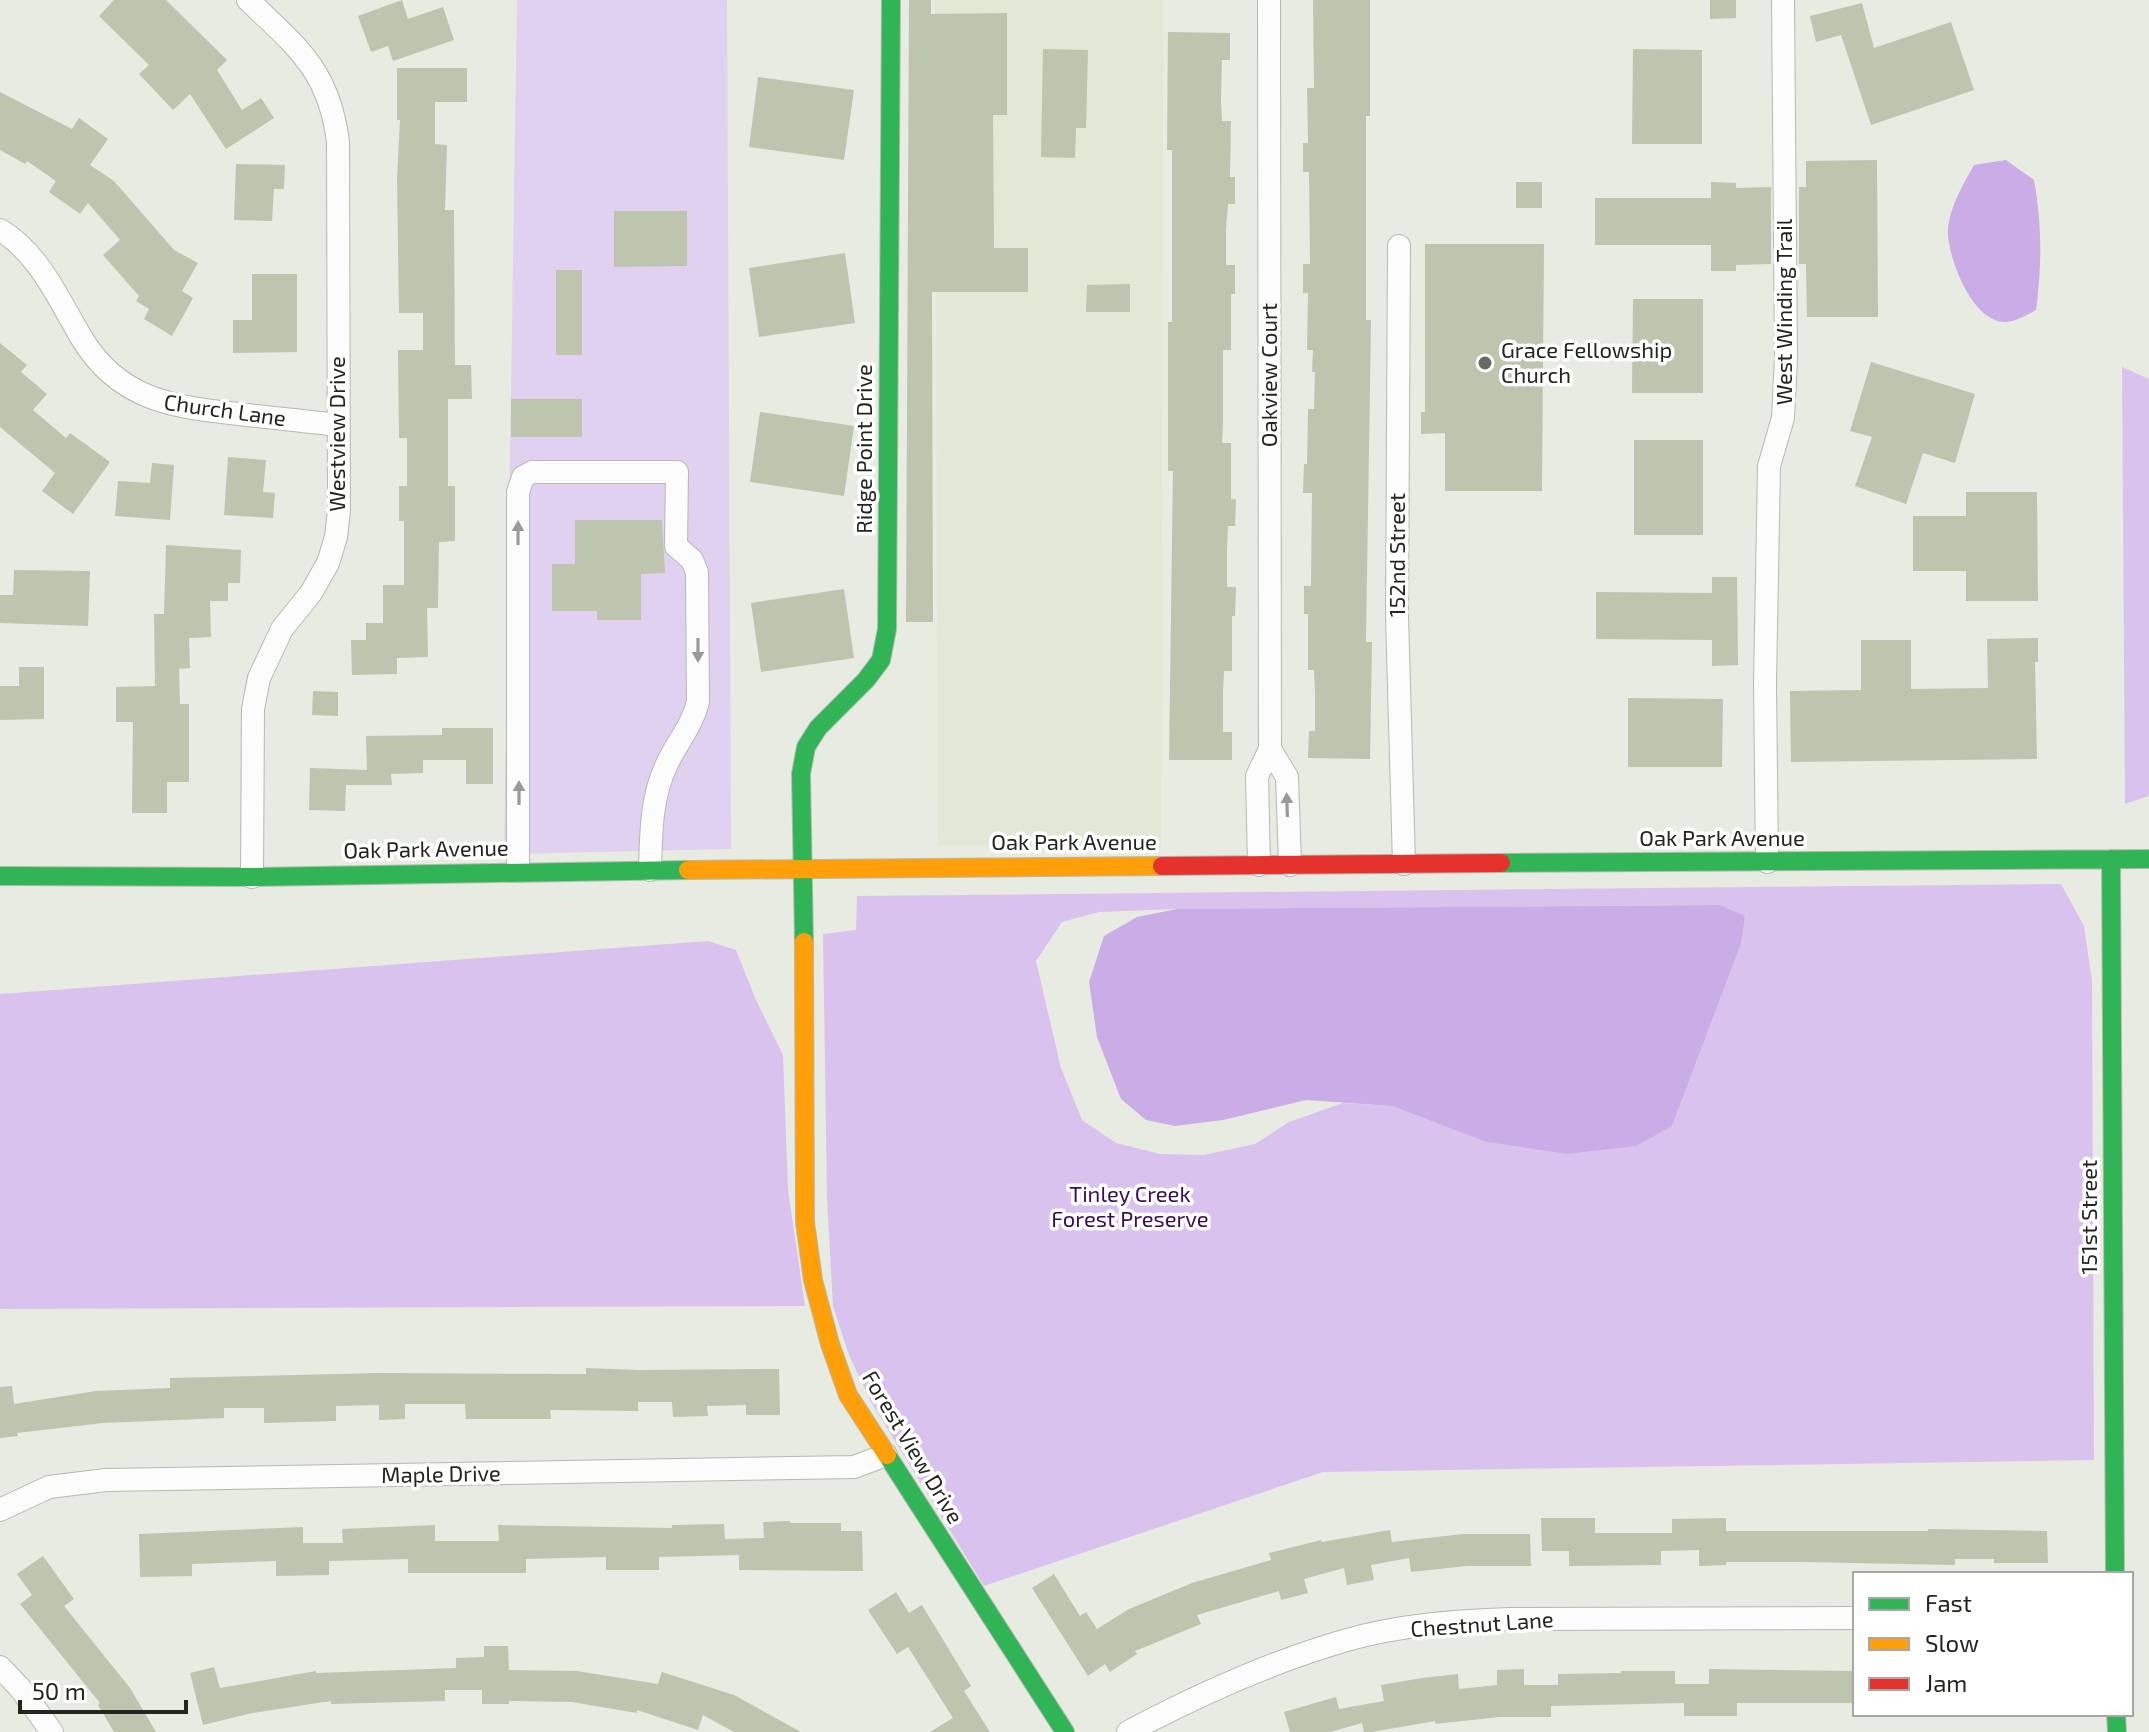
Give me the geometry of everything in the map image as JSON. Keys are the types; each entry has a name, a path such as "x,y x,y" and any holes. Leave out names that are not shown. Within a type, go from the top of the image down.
{"street":[{"name":"Westview Drive","path":"248,0 297,46 313,66 330,99 338,142 339,510 336,537 328,563 311,593 282,629 259,678 253,709 252,877"},
{"name":"Ridge Point Drive","path":"804,868 801,774 806,747 818,728 866,680 881,660 887,629 891,0"},
{"name":"Oakview Court","path":"1259,865 1257,776 1270,749 1269,0"},
{"name":"West Winding Trail","path":"1767,862 1765,683 1769,466 1783,418 1786,358 1783,0"},
{"name":"Church Lane","path":"0,230 12,237 31,257 90,352 127,386 147,397 175,406 338,425"},
{"name":"152nd Street","path":"1399,246 1397,616 1404,864"},
{"path":"518,871 518,492 523,477 532,472 677,472 676,546 692,560 697,572 698,702 659,785 651,826 650,870"},
{"name":"Oakview Court","path":"1270,749 1287,777 1290,865"},
{"name":"151st Street","path":"2111,859 2115,1572"},
{"name":"Oak Park Avenue","path":"0,876 252,877 804,868 2149,859"},
{"name":"Forest View Drive","path":"804,868 805,1222 813,1280 830,1344 848,1395 1065,1732"},
{"name":"Maple Drive","path":"0,1510 49,1487 106,1480 854,1467 886,1455"},
{"name":"Chestnut Lane","path":"1128,1732 1201,1694 1283,1662 1348,1639 1411,1627 1510,1619 1853,1618"},
{"path":"0,1667 20,1688 52,1732"}],"shaded area":[{"path":"517,0 727,0 731,849 504,854"},
{"path":"935,0 1163,0 1161,849 938,845"},
{"path":"2006,160 2034,180 2040,245 2036,310 2006,322 1986,315 1969,296 1953,258 1948,226 1953,208 1974,165"},
{"path":"1720,905 1745,916 1741,944 1672,1126 1636,1146 1566,1154 1486,1142 1392,1106 1306,1100 1223,1120 1175,1126 1146,1120 1121,1099 1097,1037 1089,982 1104,936 1137,917 1177,909"}],"green space":[{"path":"2122,367 2149,379 2149,796 2125,804"},
{"name":"Tinley Creek Forest Preserve","path":"2061,884 2084,926 2092,981 2094,1460 1323,1472 984,1586 871,1402 849,1355 833,1306 827,1199 823,934 856,930 857,896","holes":["1720,905 1745,916 1741,944 1672,1126 1566,1154 1486,1142 1392,1106 1343,1103 1289,1122 1255,1144 1204,1155 1160,1154 1116,1143 1082,1120 1061,1068 1036,961 1062,922 1099,912"]},
{"path":"708,941 736,950 783,1055 788,1190 805,1306 0,1309 0,994"}],"building":[{"path":"114,0 166,0 227,60 217,70 242,110 261,98 274,118 226,149 190,94 173,110 139,74 149,65 99,16"},
{"path":"402,0 408,19 443,7 454,40 393,61 388,46 371,52 358,16"},
{"path":"909,0 931,0 931,14 1007,13 1007,115 993,115 994,248 1028,248 1028,292 932,292 933,622 906,622"},
{"path":"1313,0 1370,0 1370,116 1366,116 1366,320 1371,320 1366,642 1372,642 1370,759 1308,758 1309,731 1315,731 1315,694 1314,670 1308,670 1308,614 1304,614 1304,586 1311,586 1312,493 1303,493 1308,409 1314,409 1315,372 1312,372 1313,350 1307,350 1308,293 1303,293 1303,264 1310,264 1309,172 1303,172 1303,143 1308,143 1307,88 1314,88"},
{"path":"1710,0 1736,0 1736,18 1710,19"},
{"path":"1862,3 1874,48 1951,22 1974,90 1871,125 1841,35 1816,42 1810,16"},
{"path":"1168,32 1230,33 1230,60 1222,60 1221,98 1222,121 1231,121 1230,177 1235,177 1235,204 1228,204 1226,229 1226,265 1235,265 1235,294 1231,294 1231,350 1223,350 1222,443 1231,443 1231,499 1236,499 1235,526 1228,526 1227,550 1227,587 1236,587 1235,616 1232,616 1232,671 1224,671 1223,693 1223,732 1232,732 1232,760 1169,760 1173,471 1168,471 1172,150 1167,150"},
{"path":"1043,49 1088,50 1086,128 1076,128 1075,158 1041,157"},
{"path":"1633,49 1702,50 1702,144 1632,144"},
{"path":"397,68 467,68 467,102 435,102 435,144 447,145 445,210 454,210 455,365 471,365 472,399 448,399 448,486 455,486 455,541 439,542 438,608 427,608 428,657 397,658 397,674 352,675 351,640 366,640 366,623 383,623 383,585 404,585 404,521 399,521 399,486 407,486 407,438 399,438 398,350 423,350 423,313 399,313 397,178 400,120 397,120"},
{"path":"758,77 854,90 844,160 749,147"},
{"path":"0,92 72,129 79,118 108,139 90,165 114,181 174,250 198,263 182,291 193,298 172,336 144,319 149,309 136,301 139,296 103,255 120,240 88,203 80,214 49,192 56,181 27,161 25,164 0,150"},
{"path":"1877,160 1878,317 1807,317 1806,264 1799,264 1799,187 1806,187 1806,161"},
{"path":"236,164 285,165 284,189 274,189 272,221 234,220"},
{"path":"1516,182 1542,182 1542,208 1516,208"},
{"path":"1711,182 1736,183 1736,188 1771,187 1771,264 1736,265 1736,271 1711,271 1711,245 1595,245 1595,198 1711,198"},
{"path":"614,211 687,211 687,266 614,267"},
{"name":"Grace Fellowship Church","path":"1425,244 1544,244 1542,491 1445,491 1445,433 1421,434 1421,412 1425,412"},
{"path":"845,253 855,323 759,337 749,268"},
{"path":"556,270 582,270 582,355 556,355"},
{"path":"252,274 297,274 297,352 233,353 233,320 252,320"},
{"path":"1130,284 1130,312 1086,312 1087,285"},
{"path":"1633,299 1703,299 1703,393 1632,393"},
{"path":"0,343 27,365 21,372 47,394 33,410 66,438 70,433 110,462 73,514 42,491 55,473 0,427"},
{"path":"1871,362 1975,394 1955,463 1923,453 1906,504 1855,486 1872,437 1850,431"},
{"path":"511,399 582,399 582,437 511,437"},
{"path":"760,412 854,426 844,496 750,482"},
{"path":"1634,440 1703,440 1703,535 1634,535"},
{"path":"228,457 266,460 263,492 275,493 273,518 224,515"},
{"path":"152,463 174,465 170,520 115,516 118,481 150,483"},
{"path":"1966,492 2037,492 2038,601 1966,601 1966,571 1913,571 1913,516 1966,516"},
{"path":"575,520 662,520 665,573 641,574 641,620 597,620 597,611 552,611 552,564 575,564"},
{"path":"166,545 241,550 240,583 228,583 228,601 210,601 211,637 189,638 190,668 179,669 180,704 189,704 189,782 167,782 167,813 132,813 133,722 116,722 116,687 155,686 154,614 164,614"},
{"path":"14,570 90,571 88,626 0,623 0,595 13,595"},
{"path":"1712,577 1737,577 1738,665 1712,666 1712,640 1596,639 1596,592 1712,593"},
{"path":"844,589 854,658 761,672 751,603"},
{"path":"2038,638 2038,662 2035,662 2037,759 1791,762 1790,691 1861,690 1861,640 1911,640 1911,689 1988,688 1987,639"},
{"path":"19,667 44,667 44,719 0,720 0,686 19,686"},
{"path":"313,691 338,692 338,716 312,715"},
{"path":"1628,698 1723,699 1722,767 1628,767"},
{"path":"442,728 493,728 493,784 466,784 466,760 423,760 423,773 391,774 392,785 346,785 345,811 309,810 310,768 367,770 366,736 442,735"},
{"path":"586,1368 779,1369 780,1415 746,1415 746,1405 707,1406 708,1416 673,1417 672,1402 638,1402 638,1411 550,1410 551,1419 466,1419 465,1404 405,1404 405,1419 379,1420 379,1405 336,1406 336,1421 264,1423 264,1408 224,1408 224,1418 103,1423 17,1433 18,1436 0,1438 0,1387 12,1386 14,1404 96,1391 170,1388 170,1378 378,1373 586,1374"},
{"path":"1541,1518 1595,1518 1595,1533 1672,1533 1672,1519 1726,1518 1726,1531 2047,1531 2048,1563 1955,1559 1955,1565 1726,1562 1726,1565 1699,1566 1699,1550 1661,1551 1661,1565 1569,1566 1569,1551 1542,1551"},
{"path":"763,1522 841,1523 841,1531 862,1531 863,1571 739,1570 739,1555 659,1557 659,1570 606,1570 606,1557 526,1559 526,1573 408,1573 408,1559 329,1561 329,1575 276,1576 276,1561 192,1564 192,1576 140,1577 139,1534 303,1527 303,1543 343,1543 342,1529 435,1525 435,1541 499,1541 498,1525 672,1528 672,1525 724,1524 725,1539 764,1538"},
{"path":"1390,1530 1392,1542 1463,1534 1530,1534 1531,1566 1467,1566 1411,1572 1409,1558 1371,1565 1374,1580 1347,1585 1344,1568 1304,1579 1308,1593 1281,1600 1279,1591 1197,1615 1201,1624 1135,1651 1137,1654 1110,1672 1105,1664 1088,1676 1032,1588 1054,1574 1080,1616 1086,1612 1097,1629 1129,1609 1192,1583 1271,1560 1269,1553 1321,1540"},
{"path":"43,1556 74,1599 64,1606 130,1688 156,1732 114,1732 98,1705 100,1703 20,1604 32,1595 17,1574"},
{"path":"896,1592 909,1613 922,1605 971,1686 964,1691 990,1732 930,1732 953,1718 908,1647 897,1654 868,1610"},
{"path":"484,1646 508,1646 509,1670 577,1671 658,1684 662,1672 734,1695 801,1732 734,1732 703,1715 698,1730 637,1710 637,1713 572,1702 482,1704 482,1690 445,1690 445,1701 331,1704 331,1701 252,1713 203,1725 190,1673 214,1667 220,1688 316,1671 456,1668 456,1658 484,1657"},
{"path":"1524,1669 1524,1685 1558,1685 1558,1674 1621,1671 1675,1671 1675,1684 1709,1684 1709,1669 1853,1671 1853,1703 1737,1703 1737,1716 1684,1716 1684,1703 1551,1706 1551,1717 1499,1717 1435,1724 1435,1721 1372,1732 1364,1732 1362,1723 1330,1732 1290,1732 1284,1712 1336,1697 1339,1709 1384,1701 1381,1685 1422,1678 1458,1674 1459,1689 1497,1685 1497,1670"}],"traffic: fast":[{"path":"804,942 801,774 806,747 818,728 866,680 881,660 887,629 891,0"},
{"path":"2111,859 2115,1572"},
{"path":"1501,863 2149,859"},
{"path":"0,876 252,877 688,870"},
{"path":"887,1455 1065,1732"},
{"path":"2116,1716 2117,1732"}],"traffic: slow":[{"path":"688,870 1162,866"},
{"path":"804,942 805,1222 813,1280 848,1395 887,1455"}],"traffic: jam":[{"path":"1162,866 1501,863"}],"place":[{"name":"Grace Fellowship Church","path":"1485,363"}]}
